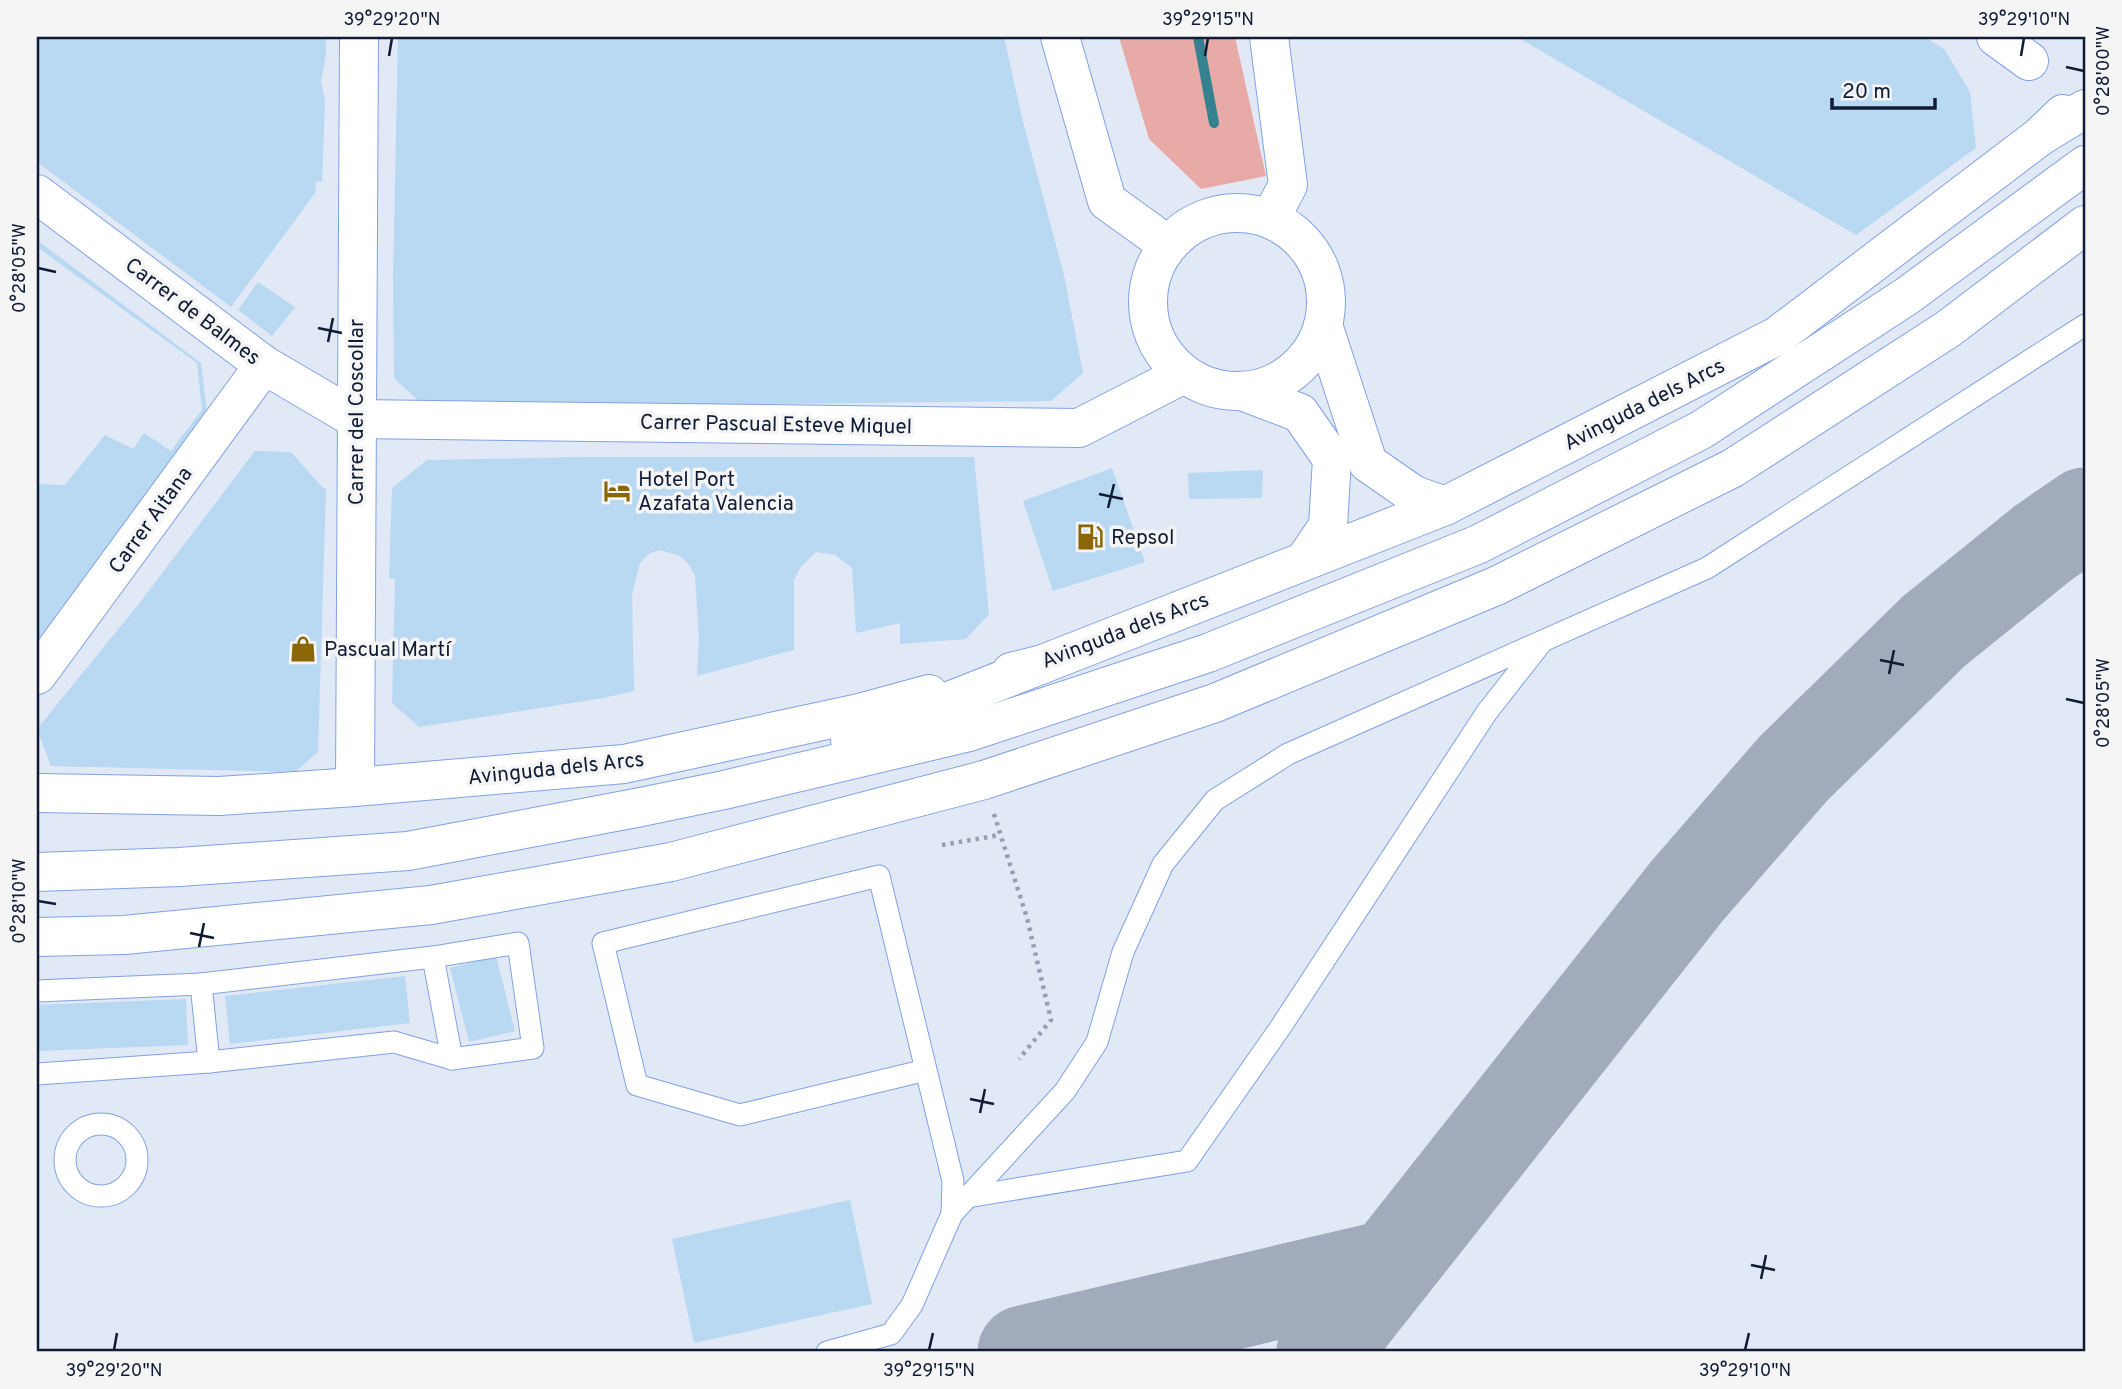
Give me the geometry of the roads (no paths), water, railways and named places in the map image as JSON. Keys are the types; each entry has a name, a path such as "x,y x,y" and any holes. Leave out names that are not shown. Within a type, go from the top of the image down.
{"main road":[{"name":"Carrer del Coscollar","path":"355,787 359,37"},
{"path":"1059,37 1107,201 1168,245"},
{"path":"1269,37 1288,185 1270,219"},
{"path":"1996,37 2029,61"},
{"name":"Avinguda dels Arcs","path":"37,793 219,796 624,764 859,713 1043,664 1444,506 1777,336 2039,137 2085,94"},
{"path":"2039,137 2085,109"},
{"path":"37,872 179,867 408,851 724,790 969,732 1208,653 1479,544 1701,430 1908,296 2085,165"},
{"name":"Carrer de Balmes","path":"37,194 264,365 356,419"},
{"path":"1242,391 1272,384 1298,367 1310,353 1323,325 1326,294 1317,263 1300,238 1270,219 1240,212 1209,217 1192,225 1168,245 1153,272 1147,303 1153,333 1169,360 1184,374 1211,387 1242,391 1300,413 1332,459 1328,526 1306,560"},
{"path":"37,937 124,935 431,905 671,862 984,780 1214,703 1483,591 1733,468 1948,328 2085,225"},
{"path":"1323,325 1368,463 1415,495 1444,506"},
{"name":"Carrer Aitana","path":"37,675 264,365"},
{"name":"Carrer Pascual Esteve Miquel","path":"356,419 1079,428 1184,374"},
{"path":"724,790 1043,664"}],"lane":[{"path":"827,1352 893,1343 952,1214 1065,1091 1097,1042 1123,952 1163,864 1215,800 1288,754 1707,568 2085,325"},
{"path":"967,1197 1187,1161 1279,1028 1486,712 1545,639"},
{"path":"926,1070 740,1115 637,1085 603,943 879,876 953,1181 952,1214"},
{"path":"37,991 201,984 433,957 518,943 533,1048 452,1059 394,1041 209,1062 37,1074"},
{"path":"433,957 452,1059"},
{"path":"201,984 209,1062"}],"waterway":[{"path":"1198,37 1214,123"}],"place":[{"name":"Hotel Port Azafata Valencia","path":"617,491"},
{"name":"Repsol","path":"1090,537"},
{"name":"Pascual Martí","path":"303,649"}]}
